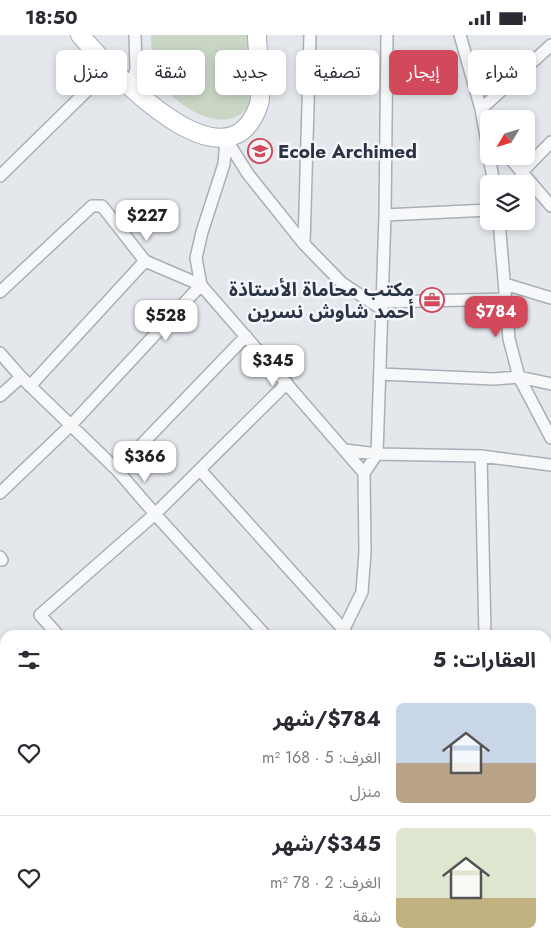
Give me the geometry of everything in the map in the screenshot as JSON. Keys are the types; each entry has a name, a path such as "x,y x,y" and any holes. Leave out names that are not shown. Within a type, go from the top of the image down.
{"main road":[{"path":"80,35 93,50"},
{"path":"127,83 163,115 191,131 226,139 235,136 246,127 260,103 257,35"}],"street":[{"path":"130,85 136,70 135,35"},
{"path":"304,244 310,35"},
{"path":"344,630 362,592 365,552 364,473 377,454 384,215 386,35"},
{"path":"460,35 481,109 551,45"},
{"path":"0,176 83,95"},
{"path":"226,139 248,174 304,244 342,283 381,305 506,299"},
{"path":"201,285 196,258 202,232 224,164 226,139"},
{"path":"521,173 551,142"},
{"path":"515,165 551,206"},
{"path":"0,292 92,206 97,204 102,206 145,261 201,285 364,473"},
{"path":"384,215 480,210"},
{"path":"500,230 509,339 519,377 551,438"},
{"path":"30,386 145,261"},
{"path":"505,284 551,298"},
{"path":"0,493 72,424 201,285"},
{"path":"117,470 246,336"},
{"path":"0,353 21,377 72,424 117,470 261,630"},
{"path":"380,374 494,379 519,377 551,384"},
{"path":"0,396 21,377"},
{"path":"54,630 40,615 155,514 287,383"},
{"path":"345,450 377,454 481,456 551,465"},
{"path":"481,456 485,630"},
{"path":"200,471 340,630"}],"green space":[{"path":"151,35 250,35 252,50 215,50 215,95 252,95 248,107 237,116 224,120 208,117 193,111 171,95 205,95 205,50 152,50"}],"place":[{"name":"Ecole Archimed","path":"260,151"},
{"name":"مكتب محاماة الأستاذة أحمد شاوش نسرين","path":"432,300"}]}
